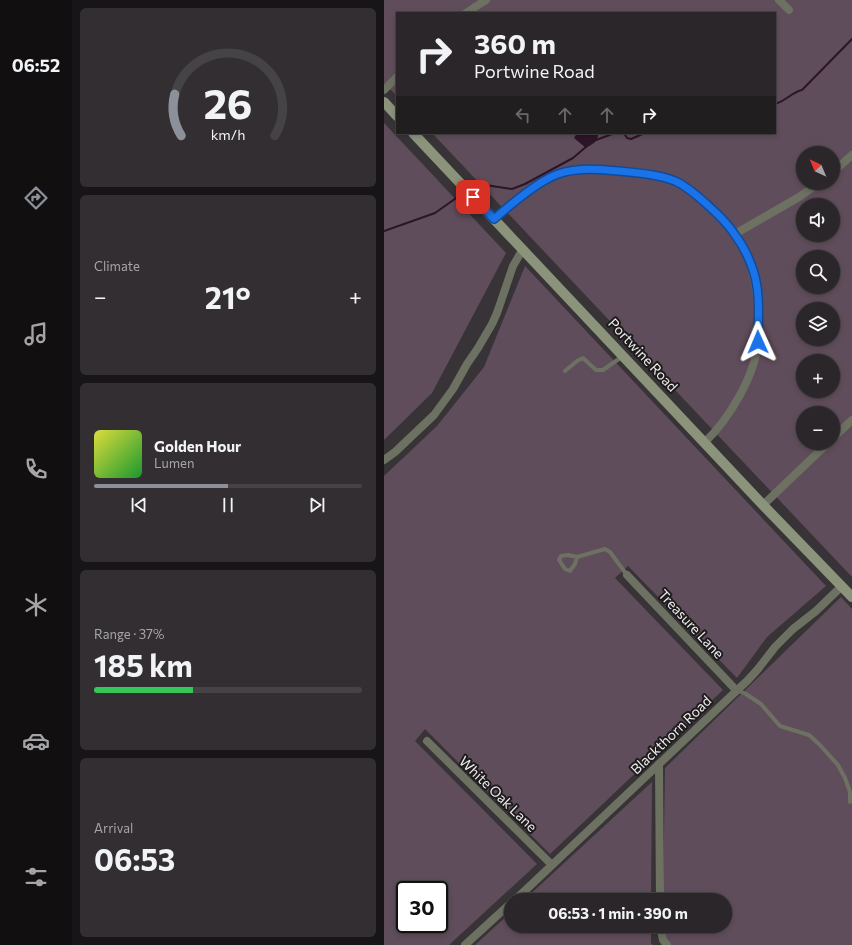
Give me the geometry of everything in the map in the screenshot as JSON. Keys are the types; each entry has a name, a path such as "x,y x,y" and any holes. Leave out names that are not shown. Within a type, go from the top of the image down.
{"street":[{"path":"468,12 486,0"},
{"path":"779,0 789,10"},
{"path":"384,90 396,78"},
{"path":"384,102 396,115"},
{"name":"Portwine Road","path":"414,134 763,505 851,595"},
{"path":"840,166 852,155"},
{"path":"494,219 548,178 559,173 603,169 651,175 676,181 685,186 706,204 735,234 752,267 755,278 758,302 758,342 754,366 749,378 716,432 704,442"},
{"path":"735,234 809,190"},
{"path":"384,460 395,452 434,414 453,389 492,324 513,266 523,249"},
{"path":"840,431 852,420"},
{"path":"763,505 821,450"},
{"name":"Treasure Lane","path":"627,575 736,690"},
{"name":"Blackthorn Road","path":"522,893 758,669 775,647 842,586"},
{"name":"White Oak Lane","path":"426,741 552,865"},
{"path":"659,764 660,893"},
{"path":"465,945 504,909"},
{"path":"662,933 663,940 667,945"}],"lane":[{"path":"565,371 583,358 596,370 603,370 624,356"},
{"path":"578,558 570,571 565,569 559,560 561,556 568,555 578,558 604,549 610,552 627,575"},
{"path":"736,690 746,694 761,704 780,726 809,735 819,744 838,765 845,778 850,792 850,802"}],"shaded area":[{"path":"384,0 852,0 852,577 433,134 776,134 776,12 396,12 396,95 384,83"},
{"path":"384,123 506,253 432,393 384,440"},
{"path":"576,134 598,134 595,142 586,148 574,138"},
{"path":"525,266 826,586 767,637 737,678 628,566 615,578 723,690 550,854 425,729 415,741 537,864 449,945 384,945 384,476 437,426 484,367"},
{"path":"841,597 852,609 852,945 668,945 665,933 732,933 732,893 663,893 665,768"},
{"path":"652,782 651,893 532,893"},
{"path":"504,918 504,933 651,933 651,943 653,945 475,945"}],"waterway":[{"path":"776,104 802,90 852,39"},
{"path":"596,140 612,134"},
{"path":"625,134 627,138 631,139 643,134"},
{"path":"474,188 485,185 512,189 525,184 573,158 587,146"},
{"path":"384,231 435,213 459,196"}],"route":[{"path":"473,197 494,219 548,178 559,173 598,169 614,170 664,177 676,181 685,186 706,204 735,234 742,246 752,267 755,278 758,302 758,342"}]}
